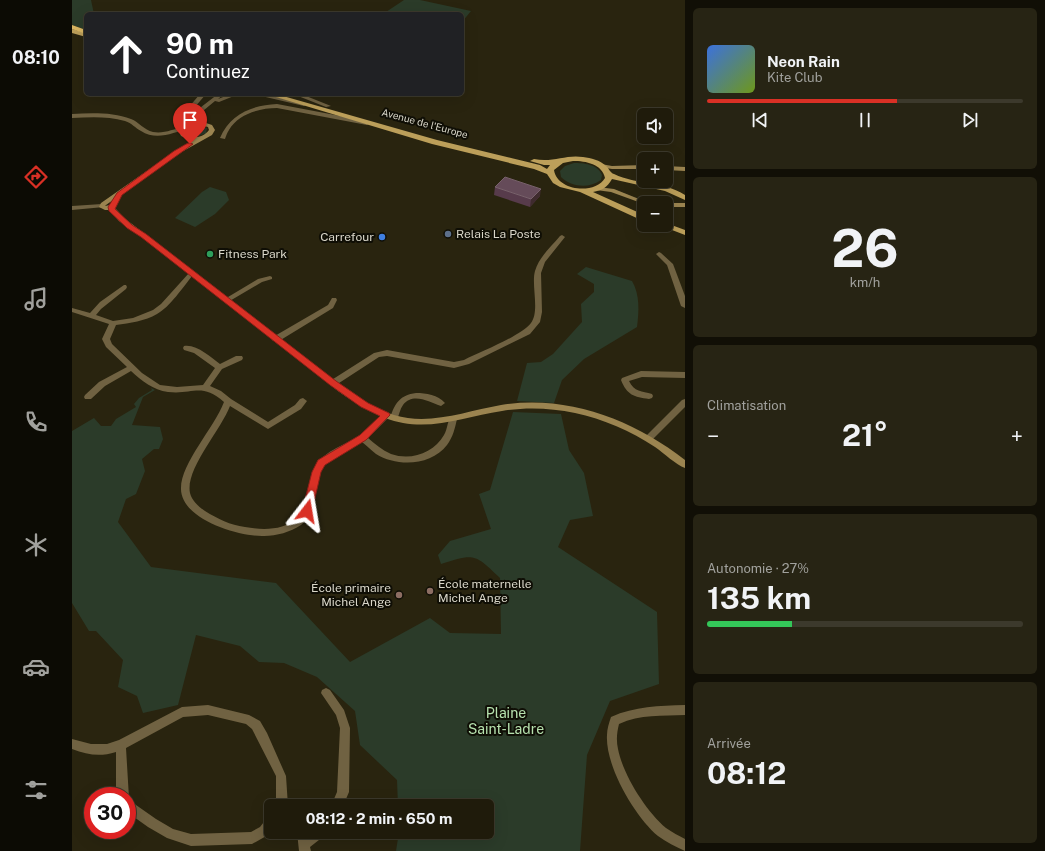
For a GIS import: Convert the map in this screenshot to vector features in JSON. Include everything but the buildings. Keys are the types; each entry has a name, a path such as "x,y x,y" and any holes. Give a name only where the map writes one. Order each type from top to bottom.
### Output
{"highway":[{"path":"72,27 84,31"}],"main road":[{"path":"72,31 84,34"},
{"path":"72,36 84,39"},
{"name":"Avenue de l'Europe","path":"276,96 435,142 537,167 550,173"},
{"name":"Avenue de l'Europe","path":"295,96 455,142 540,162 558,162 582,159 601,166"},
{"path":"558,162 552,167 550,173 553,179 561,186 590,194 600,200 637,215"},
{"path":"601,166 609,175 625,182 653,185 672,190 685,198"},
{"path":"580,191 598,189 606,184 609,175"},
{"path":"673,229 685,233"}],"street":[{"path":"176,152 184,132 186,115 201,96"},
{"path":"190,110 208,96"},
{"path":"72,208 108,205 119,194 176,152 199,138 208,136 212,130 210,126 200,123 195,117 197,112 218,96"},
{"path":"197,112 230,96"},
{"path":"266,96 305,104"},
{"path":"301,96 328,106"},
{"name":"Avenue de l'Europe","path":"223,138 226,129 233,122 247,113 266,106 277,106 375,125"},
{"path":"72,116 118,118 135,123 149,133 184,132 200,123"},
{"path":"184,132 199,138"},
{"path":"601,166 621,168 637,166"},
{"path":"673,168 685,169"},
{"path":"598,189 612,190 637,200"},
{"path":"108,205 129,227 144,236 191,274 364,405 390,416 425,422 453,419 503,408 534,406 571,410 601,417 632,429 649,438 675,456 685,465"},
{"path":"333,383 377,356 387,353 454,365 466,362 527,332 536,322 538,312 538,273 542,262 562,237"},
{"path":"659,254 670,264 685,306"},
{"path":"72,310 92,315 113,323 134,320 155,312 173,296 191,274"},
{"path":"226,300 260,280 270,278"},
{"path":"92,315 95,310 118,294 124,287"},
{"path":"276,339 331,306 334,300"},
{"path":"113,323 106,339 109,345 150,383 162,388 172,389 197,386 206,387 223,396 228,401 268,426 298,407 303,401"},
{"path":"186,348 197,351 219,367"},
{"path":"206,387 219,367 239,358"},
{"path":"88,397 102,384 133,367"},
{"path":"649,396 635,394 628,389 625,380 641,374 685,375"},
{"path":"228,401 222,418 190,470 185,488 186,497 199,512 219,524 239,530 261,533 277,532 290,528 299,521 307,511 316,472 322,463 363,438 390,416 405,398 412,396 428,397 441,403"},
{"path":"649,438 685,402"},
{"path":"363,438 379,452 391,457 415,460 429,456 441,447 449,434 453,419"},
{"path":"326,693 340,713 345,728 343,792 340,799"},
{"path":"72,744 86,749 102,751 121,744 182,712 208,710 249,720 256,725 263,737 281,776 282,799"},
{"path":"685,710 646,712 622,717 615,720 610,737 618,766 629,792 662,832 685,845"},
{"path":"121,744 122,787"},
{"path":"136,813 152,824 171,834 191,840 252,838 264,831"},
{"path":"305,847 313,839"}],"green space":[{"path":"72,0 91,0 94,12 84,12 84,29 72,25"},
{"path":"404,0 420,0 471,11 464,20 464,12 386,12"},
{"path":"196,126 207,128 206,133 199,136 187,135 186,130"},
{"path":"574,163 594,166 602,175 601,180 591,185 580,186 565,180 561,177 560,171 565,166"},
{"path":"210,187 226,192 229,200 215,214 195,227 175,218 202,192"},
{"path":"586,267 632,281 638,297 637,327 584,359 562,380 554,403 517,401 527,363 541,362 553,354 582,322 581,304 594,292 594,284 577,274"},
{"name":"Plaine Saint-Ladre","path":"151,388 155,390 143,397 132,425 160,427 163,439 159,449 154,449 142,459 145,471 136,494 126,499 118,522 151,567 276,583 350,662 430,618 450,633 501,634 500,578 485,564 474,558 461,558 441,564 438,555 450,541 491,529 479,494 490,490 513,412 561,414 569,450 584,473 593,516 570,520 558,547 657,612 659,684 610,701 587,755 580,851 396,851 398,839 494,839 494,799 398,799 397,780 360,745 355,711 317,677 284,663 259,662 240,646 196,635 178,705 143,713 137,696 118,687 123,660 96,631 89,631 72,603 72,431 94,418 101,426 111,426 116,419 136,407 134,404 139,398 152,390"}],"place":[{"name":"Relais La Poste","path":"448,234"},
{"name":"Carrefour","path":"382,237"},
{"name":"Fitness Park","path":"210,254"},
{"name":"École maternelle Michel Ange","path":"430,591"},
{"name":"École primaire Michel Ange","path":"399,595"}],"route":[{"path":"190,144 176,152 119,194 111,207 112,210 129,227 144,236 333,383 364,405 386,415 363,438 322,463 316,472 307,511"}]}
